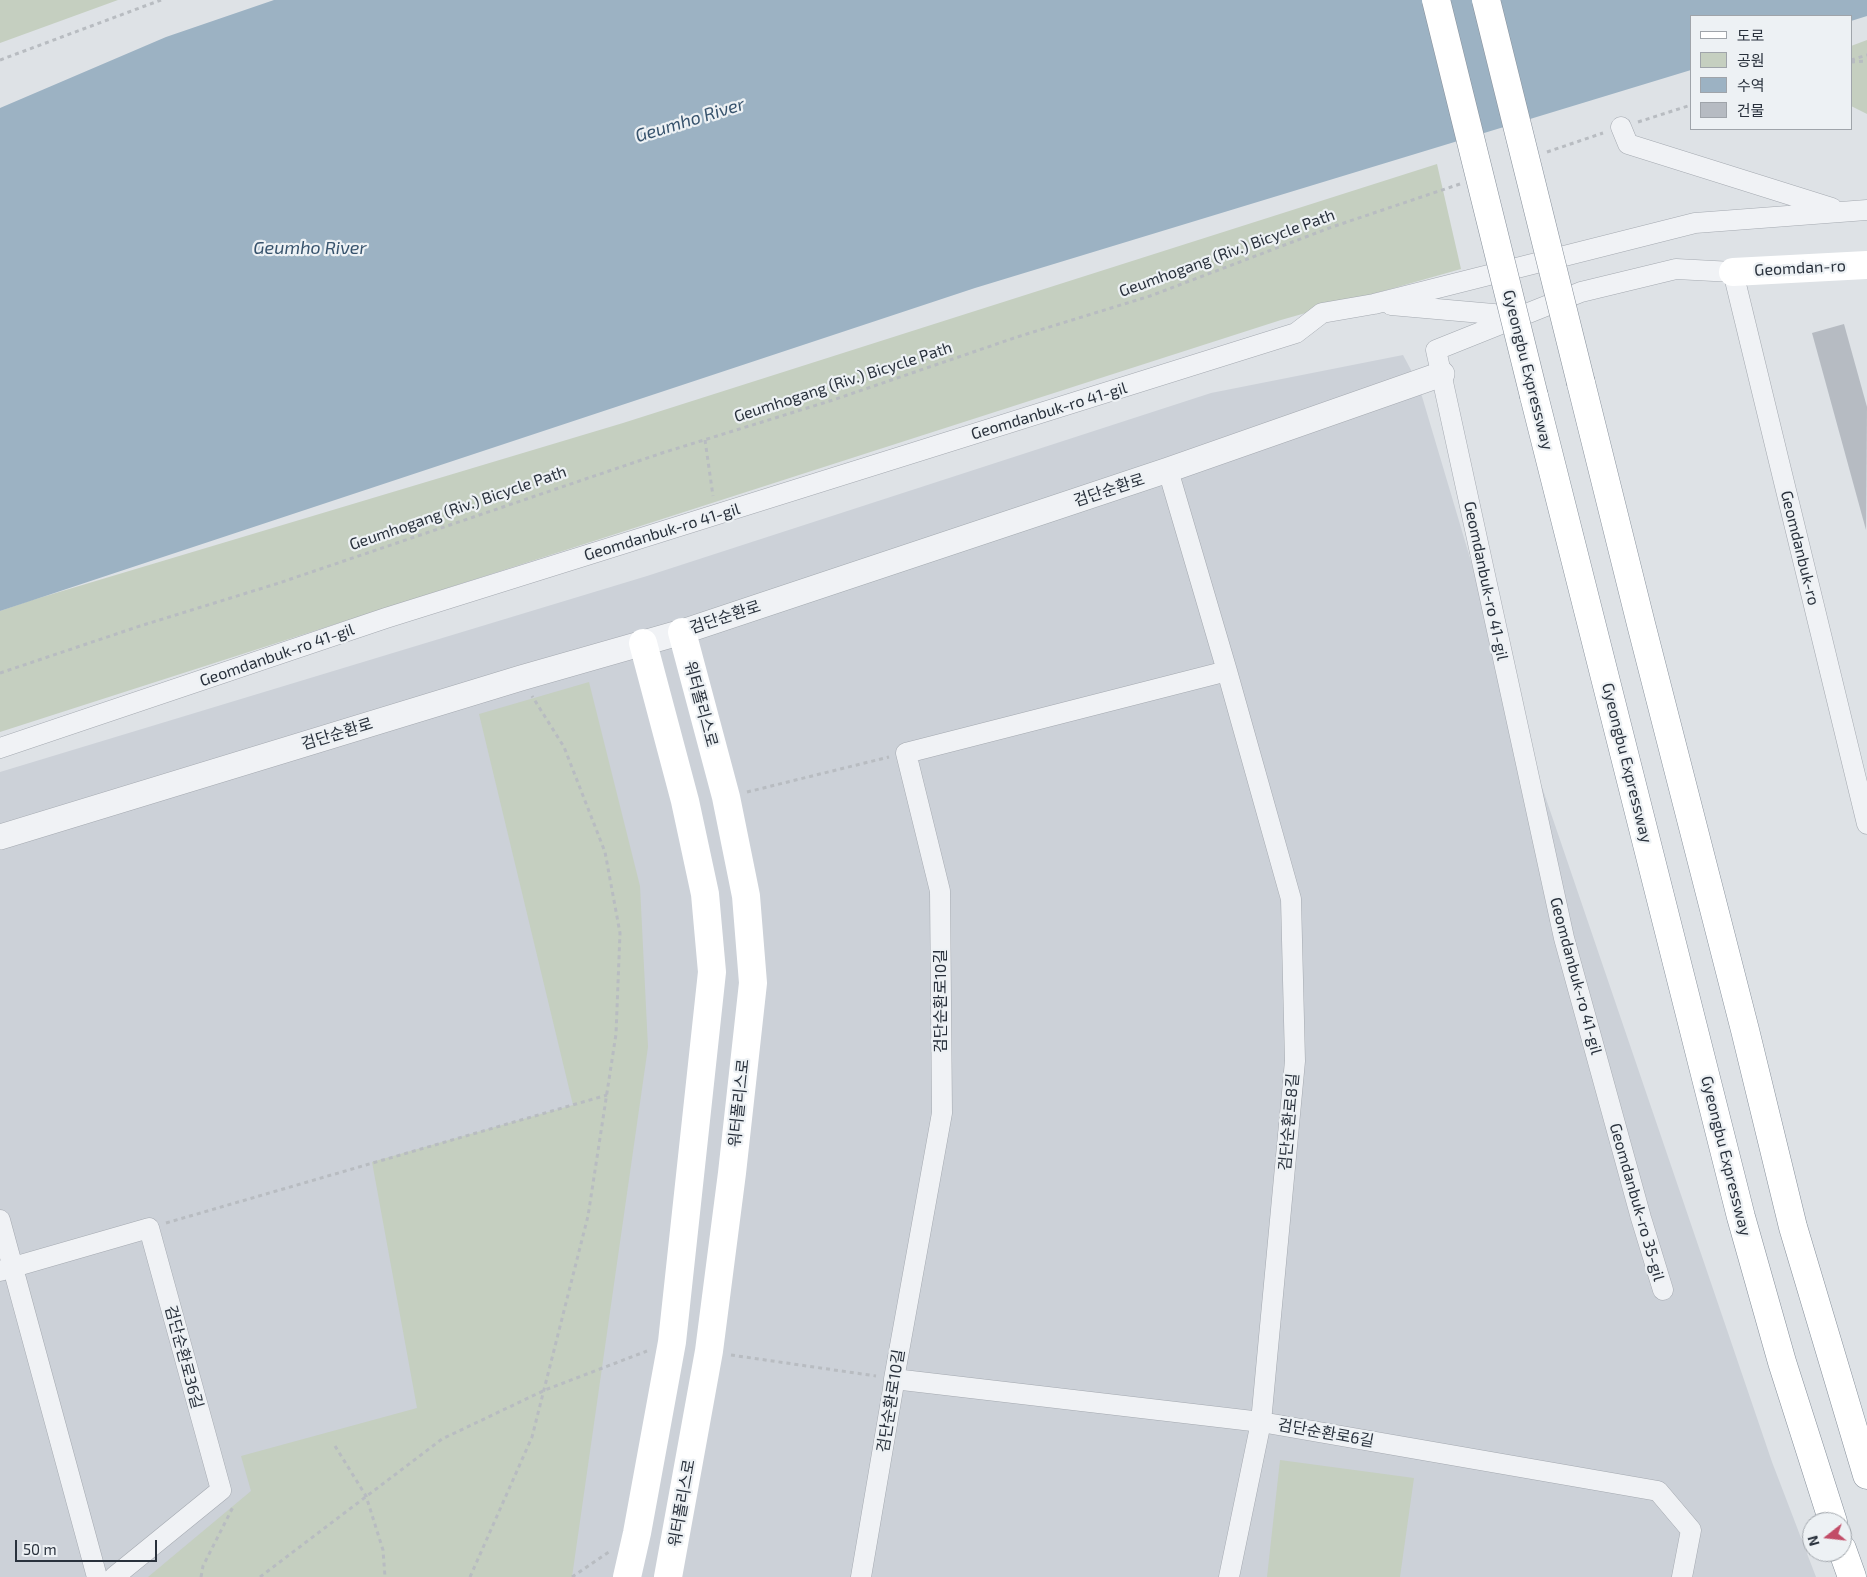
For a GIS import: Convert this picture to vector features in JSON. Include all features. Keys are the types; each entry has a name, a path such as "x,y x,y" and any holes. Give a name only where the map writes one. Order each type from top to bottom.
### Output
{"main road":[{"name":"Gyeongbu Expressway","path":"1436,0 1741,1217 1782,1362 1830,1512"},
{"path":"1486,0 1793,1227 1867,1474"},
{"name":"Geomdan-ro","path":"1733,272 1867,264"},
{"name":"워터폴리스로","path":"668,1577 709,1351 732,1173 753,983 746,896 726,797 682,632"},
{"path":"627,1577 637,1533 672,1342 712,972 705,894 684,801 643,644"},
{"path":"1847,1562 1852,1577"}],"street":[{"path":"1622,127 1628,144 1844,212"},
{"path":"1374,304 1695,223 1867,210"},
{"name":"Geomdanbuk-ro 41-gil","path":"1612,1113 1564,938 1436,350 1581,292 1676,269 1733,272"},
{"name":"Geomdanbuk-ro","path":"1733,272 1867,824"},
{"path":"1374,304 1521,316"},
{"name":"Geomdanbuk-ro 41-gil","path":"0,748 386,618 1296,333 1322,313 1374,304"},
{"name":"검단순환로","path":"0,837 521,678 682,632 1168,470 1442,374"},
{"name":"검단순환로8길","path":"1168,470 1228,671 1291,899 1295,1061 1261,1422 1229,1577"},
{"path":"906,753 1228,671"},
{"name":"검단순환로10길","path":"861,1577 894,1379 942,1113 940,891 906,753"},
{"name":"Geomdanbuk-ro 35-gil","path":"1612,1113 1662,1290"},
{"path":"0,1220 6,1269 97,1577"},
{"path":"6,1269 149,1228"},
{"name":"검단순환로36길","path":"149,1228 221,1490"},
{"name":"검단순환로6길","path":"894,1379 1261,1422 1658,1491 1691,1530 1682,1577"},
{"path":"114,1577 221,1490"}],"path":[{"path":"0,60 161,0"},
{"path":"1852,61 1867,55"},
{"path":"1852,61 1867,61"},
{"path":"1540,155 1690,105"},
{"name":"Geumhogang (Riv.) Bicycle Path","path":"0,672 280,583 544,492 833,400 1017,337 1150,296 1332,227 1468,181"},
{"path":"705,440 716,515"},
{"path":"470,1577 532,1437 588,1216 616,1034 620,933 605,852 564,746 521,678"},
{"path":"726,797 906,753"},
{"path":"149,1228 607,1095"},
{"path":"260,1577 442,1439 544,1390 672,1342"},
{"path":"709,1351 894,1379"},
{"path":"336,1446 366,1496 383,1550 385,1577"},
{"path":"201,1577 203,1566 234,1505 221,1490"},
{"path":"572,1577 637,1533"}],"shaded area":[{"path":"1403,355 1418,383 1511,696 1772,1462 1802,1540 1802,1562 1810,1562 1816,1577 0,1577 0,772 647,576 1211,393"}],"green space":[{"path":"0,0 118,0 0,43"},
{"path":"1867,40 1867,114 1852,106 1852,46"},
{"path":"1437,164 1461,269 1281,320 0,732 0,611 623,423"},
{"path":"589,682 640,886 648,1047 572,1577 148,1577 251,1491 241,1456 417,1408 372,1162 573,1105 479,714"},
{"path":"1280,1460 1414,1478 1400,1577 1267,1577"}],"water":[{"name":"Geumho River","path":"274,0 1867,0 1867,16 1852,21 1852,15 1690,15 1690,70 975,288 0,611 0,108 166,37"}],"building":[{"path":"1844,324 1867,407 1866,530 1812,333"}]}
